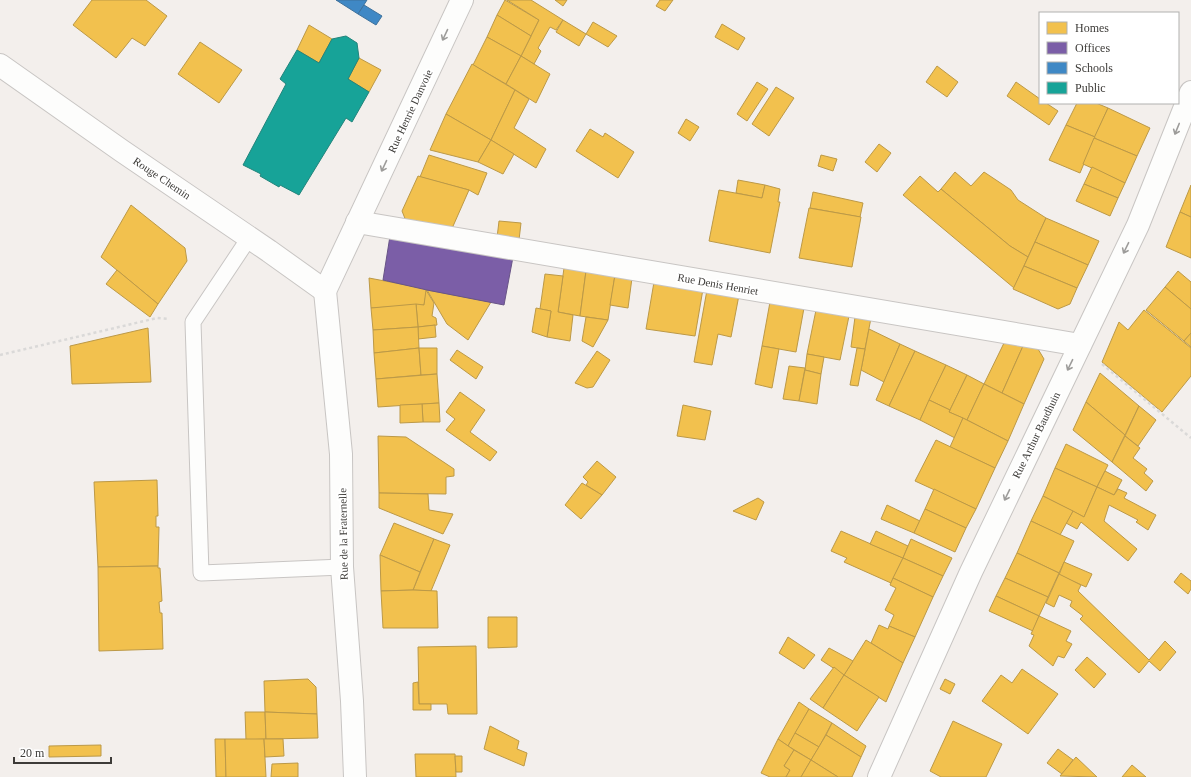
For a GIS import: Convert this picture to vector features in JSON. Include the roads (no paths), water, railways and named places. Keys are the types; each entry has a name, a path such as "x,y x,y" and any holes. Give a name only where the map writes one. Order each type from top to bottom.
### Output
{"street":[{"name":"Rue Henrie Danvoie","path":"325,292 462,0"},
{"name":"Rouge Chemin","path":"0,65 325,292"},
{"name":"Rue Arthur Baudhuin","path":"879,777 971,572 1138,225 1191,92"},
{"name":"Rue Denis Henriet","path":"357,222 1080,345"},
{"name":"Rue de la Fraternelle","path":"325,292 341,454 342,567 352,700 355,777"}],"lane":[{"path":"249,238 193,322 201,573 342,567"}]}
